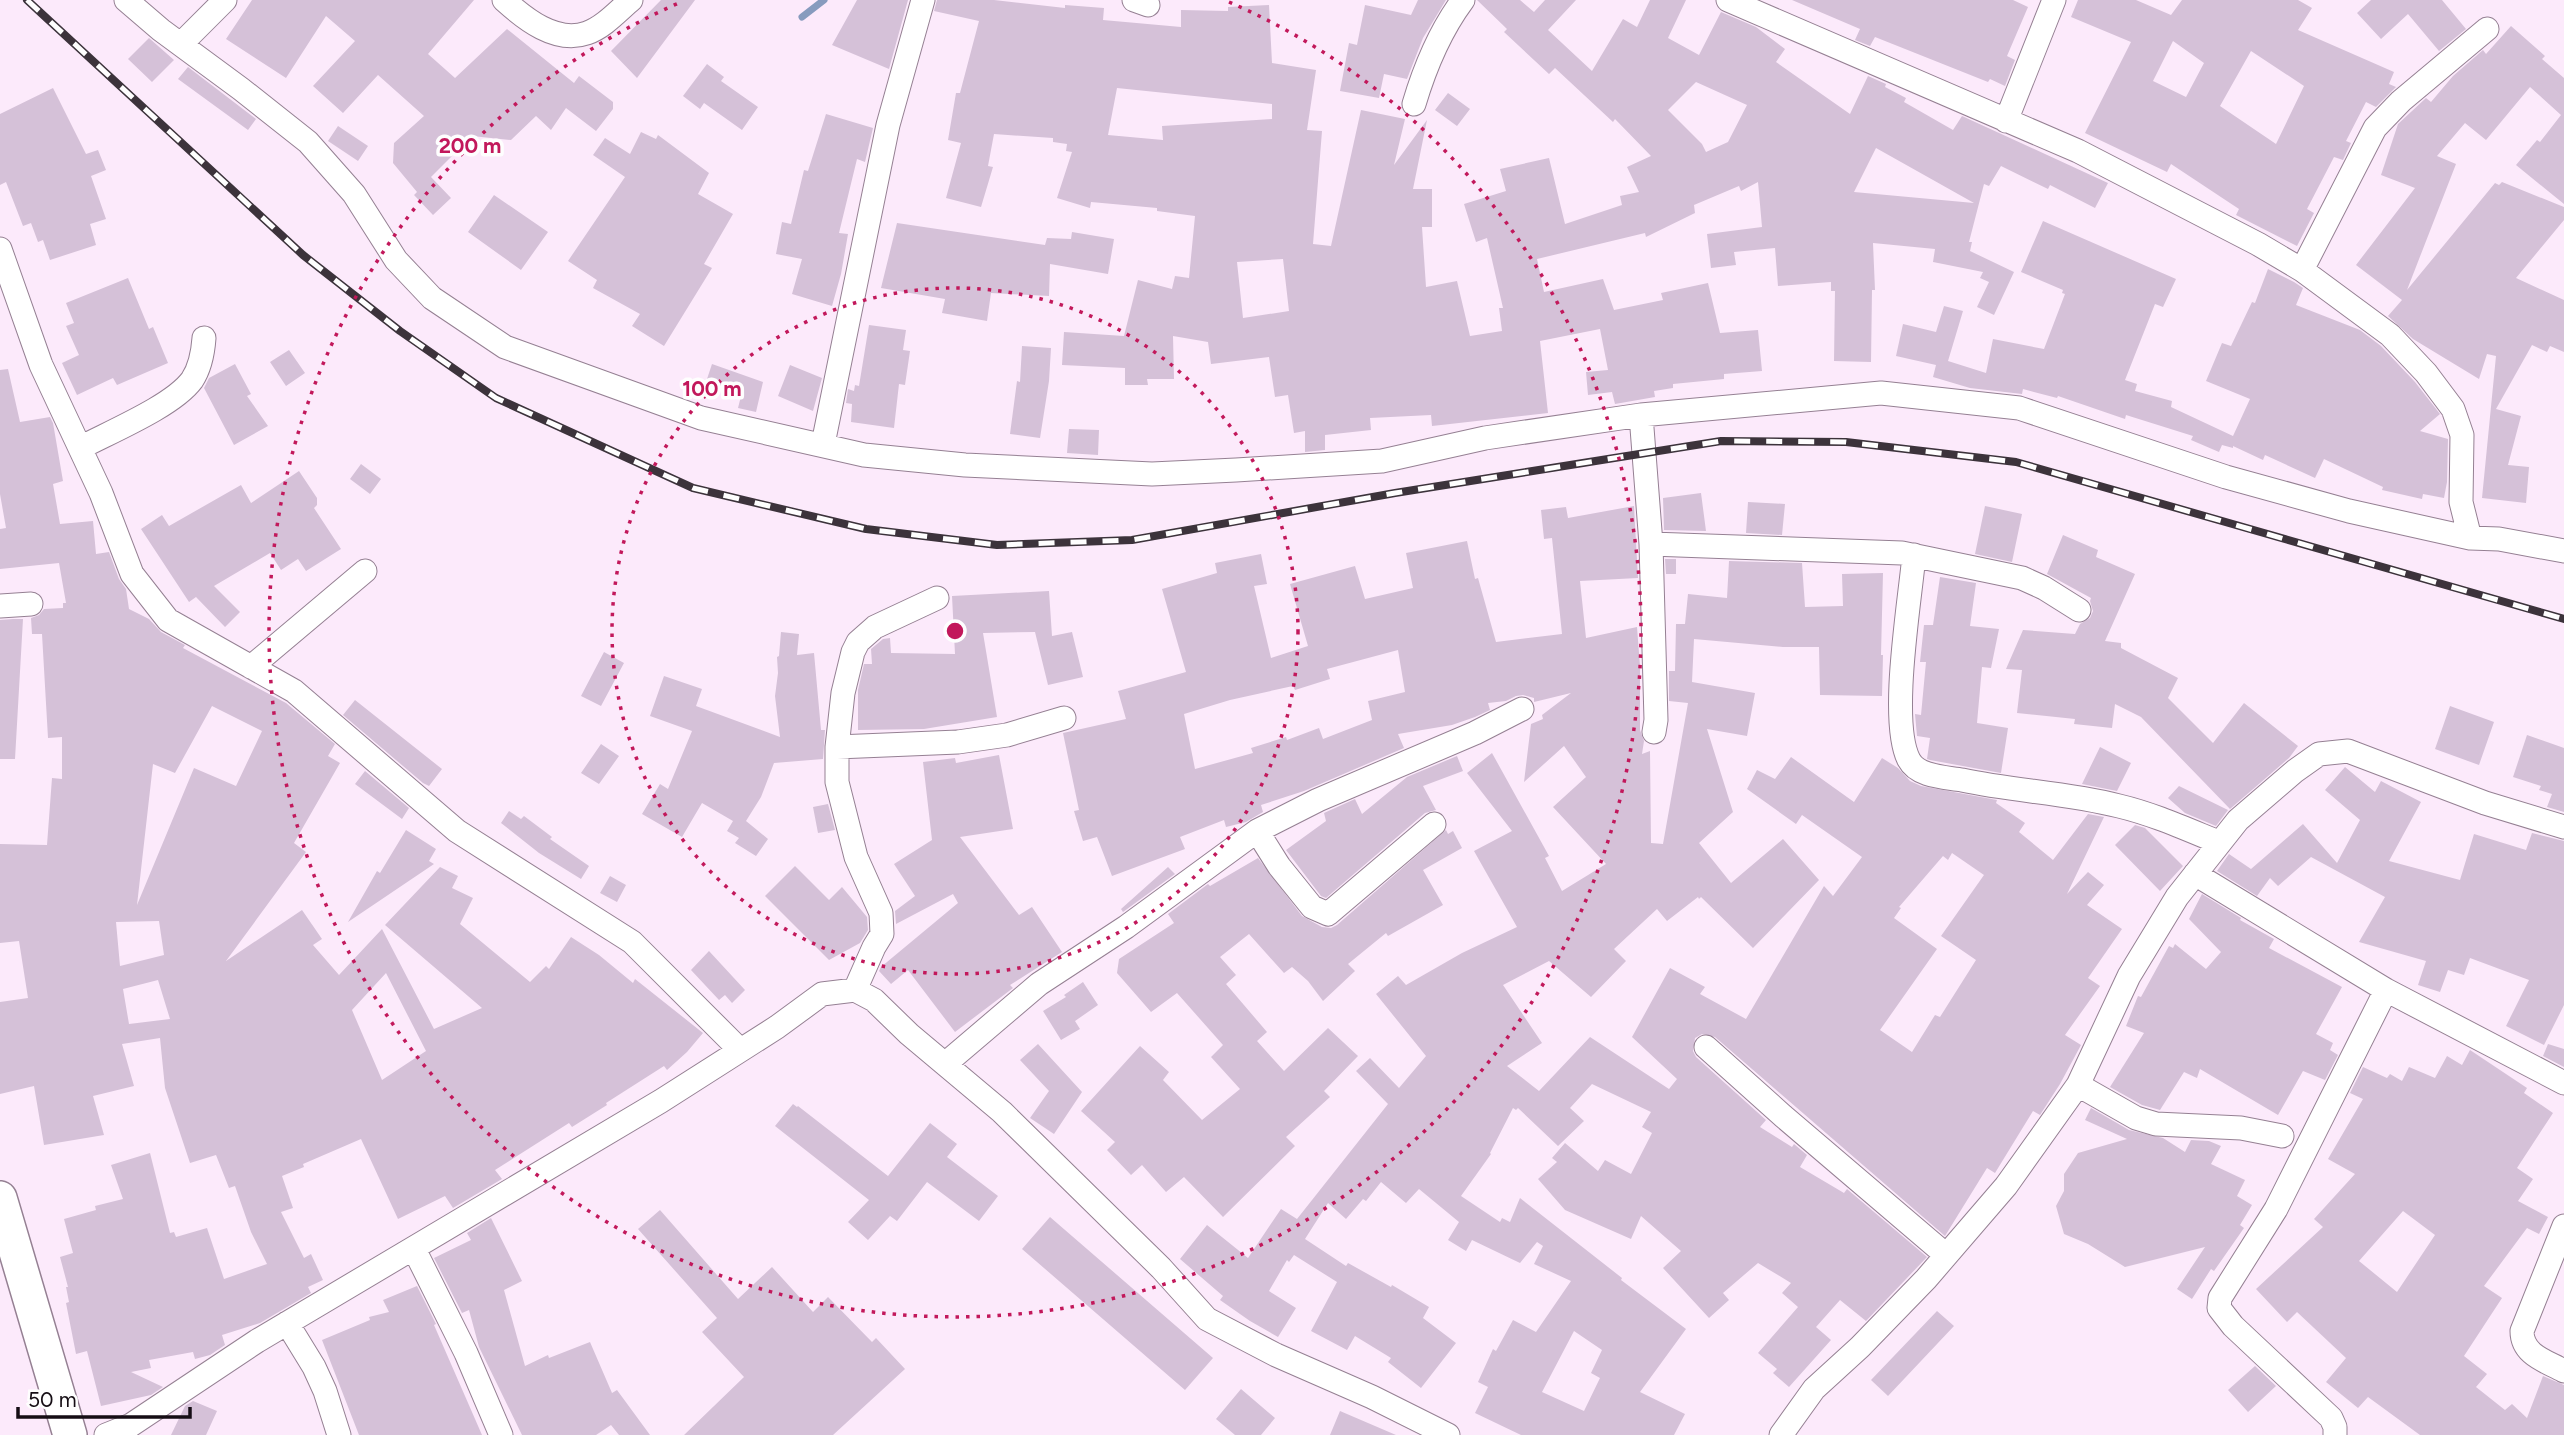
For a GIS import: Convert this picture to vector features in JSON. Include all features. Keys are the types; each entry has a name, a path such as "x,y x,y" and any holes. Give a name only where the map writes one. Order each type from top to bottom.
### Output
{"highway":[{"path":"0,1198 7,1257 70,1435"}],"street":[{"path":"126,0 307,142 354,194 396,260 432,298 505,347 701,418 864,455 965,465 1152,474 1382,461 1485,438 1641,415 1881,393 2019,408 2226,477 2348,511 2470,538 2499,539 2564,551"},
{"path":"182,43 225,0"},
{"path":"504,0 526,20 546,31 585,34 597,28 631,0"},
{"path":"822,444 888,125 923,0"},
{"path":"1414,104 1423,73 1439,39 1463,0"},
{"path":"1728,0 1767,9 2006,121 2078,151 2258,244 2302,270 2390,335 2426,373 2453,409 2462,435 2461,502 2470,538"},
{"path":"2006,121 2054,0"},
{"path":"2302,270 2375,128 2402,101 2487,29"},
{"path":"0,249 41,365 101,493 132,574 168,620 294,691 457,831 632,942 740,1050"},
{"path":"80,448 169,401 192,380 203,355 204,338"},
{"path":"1641,415 1651,544 1656,720 1654,732"},
{"path":"1651,544 1914,555 2022,578 2079,610"},
{"path":"1914,555 1905,628 1901,720 1908,758 1914,768 1967,781 2119,805 2218,842"},
{"path":"251,667 365,571"},
{"path":"855,990 882,934 881,913 856,857 836,782 843,693 858,642 875,628 937,598"},
{"path":"0,606 31,604"},
{"path":"945,1064 1039,984 1126,927 1257,831 1318,800 1475,733 1522,709"},
{"path":"837,747 958,742 1007,735 1063,718"},
{"path":"1781,1435 1814,1389 1860,1347 2006,1186 2078,1085 2129,976 2177,897 2238,820 2295,771 2319,754 2348,751 2485,803 2564,827"},
{"path":"1257,831 1279,866 1312,906 1328,914 1434,824"},
{"path":"2195,874 2386,990 2564,1083"},
{"path":"106,1435 131,1425 287,1323 661,1101 822,994 855,990 874,1000 1021,1131 1161,1268 1207,1319 1276,1355 1372,1397 1448,1435"},
{"path":"2335,1435 2331,1418 2233,1326 2219,1308 2220,1298 2276,1209 2386,990"},
{"path":"1706,1047 1946,1255"},
{"path":"2078,1085 2136,1118 2156,1124 2241,1128 2282,1136"},
{"path":"2564,1226 2522,1331 2522,1340 2532,1354 2564,1371"},
{"path":"414,1249 466,1353 501,1435"},
{"path":"287,1323 314,1367 339,1435"}],"building":[{"path":"252,0 474,0 428,54 455,78 507,29 574,83 579,76 613,102 613,109 596,131 566,108 551,130 536,116 511,140 472,136 431,177 451,198 433,215 414,195 417,192 393,163 394,143 424,116 378,75 343,113 313,86 355,41 326,16 286,78 226,39"},
{"path":"661,0 695,0 637,78 611,51"},
{"path":"857,0 908,0 889,69 832,45"},
{"path":"937,0 994,0 1065,8 1065,5 1104,8 1103,20 1181,27 1181,10 1228,11 1228,7 1269,5 1272,63 1316,70 1307,130 1322,131 1313,244 1331,246 1361,110 1405,119 1394,165 1427,120 1413,189 1432,189 1432,227 1422,227 1426,287 1457,281 1470,336 1502,331 1499,308 1503,308 1487,238 1476,242 1464,204 1506,191 1500,169 1549,158 1565,224 1622,205 1620,196 1639,192 1627,167 1651,156 1615,119 1613,122 1555,68 1549,74 1504,32 1507,29 1477,0 1520,0 1534,12 1545,0 1576,0 1548,30 1592,71 1623,19 1637,27 1650,0 1686,0 1668,38 1699,55 1721,12 1756,27 1785,49 1776,62 1850,114 1868,76 1886,84 1885,87 1906,98 1904,102 1953,130 1962,116 2108,183 2095,208 2050,185 2048,189 2001,166 1989,186 1984,184 1969,242 1972,242 1970,251 2014,272 1994,315 1977,307 1989,282 1980,278 1983,272 1933,262 1935,249 1873,243 1875,290 1872,290 1871,362 1834,361 1835,291 1831,291 1831,282 1778,286 1775,248 1734,252 1736,265 1711,268 1707,234 1762,227 1758,182 1741,191 1739,186 1694,205 1695,213 1646,237 1645,233 1537,259 1544,292 1603,279 1614,310 1663,300 1661,293 1708,283 1720,333 1758,330 1762,371 1724,374 1724,379 1673,384 1673,388 1654,391 1655,397 1615,404 1612,392 1588,395 1586,372 1608,370 1600,329 1540,341 1548,413 1432,426 1431,415 1370,418 1371,430 1325,435 1325,450 1305,452 1305,431 1294,433 1288,395 1275,397 1269,357 1211,364 1208,342 1173,336 1174,379 1147,379 1148,385 1125,385 1125,368 1062,365 1064,332 1124,336 1138,280 1172,289 1175,276 1189,278 1195,216 1157,211 1157,208 1091,202 1090,208 1057,198 1072,152 1066,151 1067,144 1053,142 1053,138 994,134 988,166 993,167 981,207 946,198 961,143 948,140 956,93 960,93 979,21 934,11","holes":["1696,82 1747,105 1728,142 1706,152 1702,144 1668,110","1117,88 1272,104 1272,119 1162,126 1163,140 1108,135","1876,148 1974,203 1854,192","1283,259 1289,311 1243,318 1237,262"]},
{"path":"1418,0 1446,0 1423,38 1407,79 1384,74 1379,98 1340,91 1349,43 1357,45 1365,5 1411,15"},
{"path":"1792,0 2013,0 2028,7 2007,56 2015,60 2005,86 1990,79 1988,82 1875,37 1870,46 1855,40 1860,29"},
{"path":"2078,0 2136,0 2171,15 2182,0 2298,0 2312,8 2298,30 2394,72 2389,84 2396,87 2376,107 2366,102 2346,141 2351,143 2343,160 2334,157 2307,209 2314,213 2297,246 2236,215 2239,209 2171,164 2167,172 2085,133 2131,42 2071,17","holes":["2173,41 2204,63 2186,97 2153,81","2251,51 2304,86 2276,144 2220,106"]},
{"path":"2371,0 2442,0 2466,29 2439,51 2408,14 2381,39 2357,13"},
{"path":"2511,26 2545,56 2542,59 2564,78 2564,204 2516,165 2537,140 2540,142 2561,115 2530,87 2486,140 2465,123 2437,156 2456,164 2407,290 2495,183 2499,185 2502,182 2564,207 2564,220 2516,278 2564,300 2564,352 2550,346 2547,352 2532,345 2496,409 2521,416 2508,465 2529,467 2526,503 2482,498 2496,356 2487,354 2479,379 2413,339 2388,316 2402,300 2356,265 2415,188 2381,175 2398,124 2426,98 2431,102 2453,76 2483,50 2486,54"},
{"path":"149,38 174,60 152,82 128,59"},
{"path":"707,64 724,77 721,81 758,107 742,130 704,103 700,109 683,96"},
{"path":"188,67 256,119 248,130 178,79"},
{"path":"53,88 86,154 98,150 106,170 91,176 106,219 90,224 96,245 50,260 43,240 38,242 31,223 23,226 6,182 0,185 0,114"},
{"path":"1448,93 1470,109 1457,126 1435,110"},
{"path":"826,114 873,128 865,162 857,159 839,233 848,234 832,306 792,294 802,259 776,254 782,222 791,224 804,170 808,171"},
{"path":"338,126 368,146 358,161 328,141"},
{"path":"641,132 656,139 658,135 709,173 698,194 733,214 704,264 712,268 664,346 632,326 640,314 593,288 597,280 568,261 625,177 593,155 605,138 630,154"},
{"path":"494,195 548,232 521,270 468,232"},
{"path":"2043,221 2176,279 2163,307 2155,304 2125,380 2137,384 2135,391 2172,401 2171,407 2233,436 2250,399 2206,381 2222,343 2231,346 2252,302 2255,303 2268,269 2303,288 2296,305 2360,330 2381,346 2440,414 2420,431 2448,439 2444,498 2423,494 2422,499 2382,490 2383,487 2324,459 2315,478 2265,455 2263,460 2233,446 2222,445 2219,452 2191,440 2193,436 2126,415 2125,419 2058,396 2057,398 2023,389 2022,394 1970,388 1933,377 1936,365 1896,356 1903,324 1936,332 1944,306 1963,311 1948,361 1986,373 1993,339 2044,349 2065,294 2062,293 2063,290 2021,272"},
{"path":"897,223 1045,245 1047,238 1071,239 1072,232 1114,239 1108,274 1050,264 1049,296 991,293 987,321 942,313 945,299 881,288"},
{"path":"128,278 149,329 153,327 168,363 117,385 113,378 77,395 62,363 79,355 66,326 74,323 66,303"},
{"path":"869,325 906,330 903,350 910,351 905,385 899,384 894,428 851,422 852,404 846,403 848,389 854,391 855,385 859,386"},
{"path":"1022,346 1051,348 1040,438 1010,434 1017,381 1020,382"},
{"path":"289,350 305,373 286,386 270,362"},
{"path":"235,364 251,394 247,396 268,426 234,445 204,388 209,378"},
{"path":"712,364 763,382 756,412 738,408 741,396 706,382"},
{"path":"790,365 822,378 813,411 778,396"},
{"path":"8,369 20,422 50,417 63,481 53,484 60,524 93,521 96,554 109,552 119,579 126,589 129,609 149,619 161,632 185,645 183,648 286,703 335,744 328,756 340,763 294,843 306,852 226,961 302,910 322,939 313,945 339,975 382,929 434,1029 482,1008 385,925 440,867 458,876 452,888 473,898 460,924 530,982 546,966 549,969 571,937 599,955 633,983 635,979 703,1033 667,1070 664,1066 572,1127 569,1123 495,1170 502,1179 453,1208 445,1196 398,1219 361,1139 282,1176 293,1208 281,1212 304,1258 311,1254 323,1280 308,1287 311,1293 260,1323 222,1335 225,1345 210,1355 195,1359 193,1352 149,1360 151,1368 131,1372 163,1387 151,1395 101,1406 87,1351 76,1354 66,1303 69,1302 68,1287 60,1257 73,1253 64,1219 96,1210 95,1206 123,1199 111,1165 150,1153 170,1233 174,1232 176,1237 207,1228 224,1279 267,1264 251,1232 235,1186 229,1188 216,1155 190,1163 165,1088 160,1038 122,1044 134,1086 93,1096 104,1135 44,1145 34,1086 0,1094 0,1002 28,998 19,941 0,943 0,844 47,845 52,778 62,779 62,737 48,738 42,634 32,634 31,618 44,609 63,608 63,603 66,603 59,563 0,569 0,529 6,528 0,494 0,370","holes":["212,706 262,731 236,786 194,768 137,905 153,764 175,773","159,921 164,955 120,966 116,922","386,973 426,1051 382,1080 352,1010","158,980 170,1019 129,1024 123,989"]},
{"path":"1069,429 1099,430 1098,455 1067,453"},
{"path":"361,464 381,479 370,494 350,479"},
{"path":"299,471 317,498 314,508 341,549 306,571 298,559 281,570 270,553 214,586 240,612 225,627 196,597 189,602 141,529 162,515 169,526 241,485 251,503"},
{"path":"1701,493 1706,531 1664,530 1663,498"},
{"path":"1748,502 1785,504 1782,535 1746,533"},
{"path":"1634,506 1638,578 1580,581 1586,638 1637,627 1640,730 1644,741 1642,754 1650,751 1651,843 1663,844 1688,703 1669,701 1669,671 1675,671 1676,624 1685,624 1688,594 1727,598 1729,561 1802,563 1805,607 1843,606 1842,574 1883,573 1882,696 1820,695 1819,647 1783,647 1694,639 1692,682 1755,693 1747,736 1707,729 1733,812 1699,843 1731,883 1783,839 1819,880 1753,948 1698,897 1667,921 1657,909 1614,949 1626,961 1591,997 1549,961 1503,985 1542,1043 1507,1066 1539,1091 1590,1037 1669,1089 1677,1079 1632,1037 1670,968 1705,987 1700,994 1746,1019 1824,886 1833,896 1862,857 1802,815 1796,824 1747,789 1757,770 1775,779 1791,757 1854,802 1882,758 1898,768 1910,781 1921,786 1997,800 1996,803 2025,823 2019,832 2053,860 2088,814 2104,817 2067,894 2088,872 2104,885 2087,905 2122,929 2088,978 2100,986 2065,1035 2081,1045 2060,1084 2040,1115 2033,1111 1995,1173 1987,1168 1945,1236 1715,1037 1702,1034 1695,1038 1693,1051 1696,1057 1766,1120 1760,1127 1792,1147 1794,1144 1807,1155 1800,1167 1844,1193 1847,1189 1927,1257 1866,1321 1840,1300 1816,1327 1831,1340 1789,1387 1773,1373 1777,1369 1758,1353 1798,1307 1782,1293 1791,1283 1758,1263 1723,1293 1729,1300 1709,1318 1663,1268 1681,1251 1641,1216 1631,1239 1565,1210 1538,1179 1557,1162 1552,1158 1565,1143 1598,1171 1605,1160 1631,1174 1652,1133 1642,1127 1651,1112 1592,1084 1570,1108 1584,1121 1558,1146 1518,1108 1513,1108 1491,1154 1461,1196 1500,1222 1502,1218 1510,1222 1520,1198 1686,1329 1640,1392 1685,1414 1674,1435 1521,1435 1475,1413 1488,1387 1478,1382 1493,1349 1496,1351 1513,1320 1536,1332 1571,1281 1534,1264 1543,1246 1537,1242 1520,1263 1472,1240 1466,1251 1448,1240 1459,1222 1419,1189 1406,1203 1381,1182 1366,1201 1363,1199 1346,1219 1328,1203 1305,1239 1346,1266 1348,1263 1429,1307 1423,1318 1456,1343 1421,1388 1388,1362 1391,1358 1355,1336 1347,1350 1311,1331 1337,1282 1294,1255 1289,1262 1287,1260 1269,1291 1296,1308 1278,1337 1220,1300 1223,1296 1180,1259 1207,1225 1248,1258 1281,1209 1297,1219 1388,1104 1356,1071 1370,1058 1399,1088 1426,1056 1376,994 1398,976 1406,985 1462,953 1517,927 1474,851 1512,831 1467,773 1492,753 1549,856 1545,858 1562,891 1606,864 1553,807 1586,777 1564,746 1524,782 1531,724 1543,719 1542,715 1571,693 1534,702 1534,698 1516,696 1506,701 1488,703 1490,710 1452,725 1398,734 1404,748 1304,791 1261,805 1263,812 1246,822 1226,827 1224,820 1180,837 1185,849 1112,876 1097,837 1083,841 1074,811 1079,810 1063,733 1126,719 1118,691 1186,672 1162,589 1217,573 1215,563 1261,554 1267,584 1254,586 1271,658 1308,646 1290,584 1355,566 1365,599 1413,588 1406,553 1467,541 1475,579 1478,578 1496,642 1562,634 1552,538 1544,539 1541,510 1566,507 1568,518","holes":["1398,650 1405,692 1368,701 1372,720 1323,739 1319,728 1287,740 1286,737 1251,748 1253,753 1195,769 1184,714 1230,700 1293,686 1295,690 1330,679 1327,669","1952,853 1984,875 1941,936 1976,960 1940,1017 1935,1015 1912,1052 1880,1030 1937,949 1894,918 1901,908 1899,907 1943,856 1948,860","1574,1331 1602,1350 1591,1373 1600,1378 1584,1411 1542,1392"]},
{"path":"1985,506 2022,514 2012,562 1975,554"},
{"path":"2063,535 2098,550 2096,557 2135,574 2105,641 2121,643 2121,648 2178,678 2168,698 2213,743 2244,703 2298,746 2289,758 2230,809 2141,717 2115,704 2112,728 2074,724 2075,719 2017,713 2022,670 2006,669 2023,630 2075,634 2080,624 2090,618 2093,611 2091,598 2047,574"},
{"path":"1665,559 1676,559 1676,574 1666,574"},
{"path":"1940,577 1976,583 1970,626 1999,629 1991,668 1982,667 1977,723 2008,728 2001,773 1927,759 1930,738 1917,736 1915,714 1921,715 1926,662 1920,662 1924,625 1933,625"},
{"path":"1049,591 1052,636 1072,632 1083,677 1048,685 1035,632 983,633 997,717 924,729 858,730 858,690 864,664 872,664 871,649 883,639 890,638 891,653 955,654 952,596"},
{"path":"23,619 15,759 0,759 0,620"},
{"path":"781,632 799,634 797,655 814,653 821,730 825,730 823,759 774,763 761,797 746,821 768,839 756,856 735,843 739,838 727,831 733,821 702,803 682,837 642,814 660,784 668,789 692,731 650,716 664,676 702,689 696,706 780,737 775,696"},
{"path":"604,652 624,663 601,706 581,696"},
{"path":"355,700 442,769 429,786 343,715"},
{"path":"2450,706 2494,722 2479,765 2435,749"},
{"path":"2527,735 2564,748 2564,812 2547,807 2552,794 2539,790 2541,786 2513,777"},
{"path":"601,744 619,756 599,784 581,773"},
{"path":"2100,747 2131,763 2117,791 2082,784"},
{"path":"999,755 1013,829 960,837 1019,915 1032,907 1062,952 1010,985 1013,988 955,1032 908,970 891,984 879,971 958,903 953,894 896,924 895,911 915,896 894,864 932,840 923,762 955,758 956,763"},
{"path":"1457,756 1463,771 1423,786 1436,810 1425,813 1326,898 1321,896 1286,850 1326,821 1324,813 1355,799 1362,814 1407,777"},
{"path":"2345,767 2375,792 2381,781 2421,802 2389,861 2460,880 2474,834 2526,850 2532,833 2564,841 2564,1005 2544,1045 2506,1026 2529,980 2470,958 2464,975 2448,970 2440,992 2418,985 2426,961 2359,942 2385,897 2311,857 2278,886 2270,878 2257,896 2217,871 2229,854 2251,869 2303,824 2337,863 2360,820 2325,790"},
{"path":"365,771 409,808 402,819 355,784"},
{"path":"2179,786 2228,810 2216,826 2185,813 2168,798"},
{"path":"828,804 835,830 818,833 813,807"},
{"path":"509,811 521,819 524,816 552,837 550,839 589,866 581,879 539,853 501,823"},
{"path":"2135,825 2145,828 2183,866 2160,891 2115,845"},
{"path":"406,830 436,849 429,861 434,864 348,922 377,871 380,873"},
{"path":"1446,830 1448,834 1453,831 1462,848 1423,870 1443,905 1388,936 1386,933 1348,964 1355,971 1323,1001 1308,981 1292,967 1284,973 1249,934 1220,957 1236,975 1226,984 1267,1032 1257,1041 1284,1071 1328,1028 1358,1056 1324,1091 1330,1097 1286,1137 1295,1146 1223,1217 1184,1177 1166,1192 1142,1165 1131,1175 1107,1150 1115,1142 1081,1111 1140,1046 1169,1072 1163,1080 1202,1120 1240,1089 1211,1057 1223,1045 1177,993 1151,1012 1117,973 1119,959 1174,923 1168,914 1208,884 1210,886 1258,858 1302,916 1322,927 1331,928"},
{"path":"795,866 829,900 842,887 867,917 868,930 860,943 829,960 765,896"},
{"path":"1168,867 1175,874 1123,912 1121,909"},
{"path":"610,876 626,885 617,902 600,893"},
{"path":"2202,894 2274,939 2269,948 2342,987 2316,1034 2333,1043 2330,1050 2338,1055 2325,1080 2303,1071 2278,1115 2200,1069 2197,1078 2184,1072 2160,1110 2142,1105 2110,1087 2144,1033 2126,1026 2138,996 2141,997 2169,946 2173,948 2175,944 2206,969 2221,952 2189,919"},
{"path":"709,951 745,990 732,1003 725,995 719,1000 691,970"},
{"path":"1083,982 1098,1005 1075,1021 1080,1029 1061,1040 1043,1011 1066,997 1064,995"},
{"path":"1038,1044 1082,1092 1054,1134 1030,1118 1049,1091 1020,1060"},
{"path":"2548,1044 2564,1049 2564,1067 2543,1056"},
{"path":"2470,1050 2527,1088 2524,1093 2553,1113 2517,1168 2533,1179 2518,1201 2548,1217 2539,1234 2527,1228 2484,1286 2502,1298 2464,1356 2487,1374 2476,1387 2505,1410 2512,1404 2527,1418 2543,1376 2564,1385 2564,1435 2420,1435 2368,1397 2358,1408 2326,1382 2346,1358 2297,1312 2287,1322 2256,1289 2323,1227 2314,1219 2355,1174 2328,1159 2363,1099 2350,1093 2363,1067 2387,1078 2390,1074 2402,1081 2409,1067 2435,1078 2447,1056 2462,1065","holes":["2403,1211 2435,1235 2397,1292 2359,1261"]},
{"path":"793,1104 888,1176 930,1123 957,1144 947,1157 998,1196 979,1221 927,1182 897,1221 890,1216 868,1240 848,1222 869,1200 775,1126"},
{"path":"2091,1108 2129,1130 2163,1138 2185,1152 2191,1140 2209,1141 2221,1146 2211,1164 2245,1180 2237,1196 2252,1205 2240,1225 2244,1228 2214,1271 2211,1269 2192,1299 2177,1289 2205,1247 2125,1267 2088,1244 2064,1234 2056,1206 2064,1191 2064,1174 2078,1153 2127,1139 2085,1120"},
{"path":"660,1210 738,1299 772,1267 813,1312 828,1297 872,1342 876,1338 905,1369 833,1435 684,1435 744,1377 702,1332 717,1318 638,1229"},
{"path":"1050,1217 1213,1358 1185,1390 1022,1249"},
{"path":"491,1218 522,1281 504,1290 525,1366 548,1355 549,1358 590,1342 612,1393 617,1390 650,1435 619,1435 611,1425 596,1435 522,1435 479,1347 469,1310 462,1313 434,1258 471,1240 467,1233"},
{"path":"417,1286 436,1324 434,1325 482,1435 359,1435 322,1340 370,1320 369,1317 389,1312 383,1300"},
{"path":"1937,1311 1954,1326 1888,1396 1871,1380"},
{"path":"2255,1366 2276,1386 2248,1412 2228,1390"},
{"path":"1241,1389 1275,1418 1261,1435 1235,1435 1216,1419"},
{"path":"193,1401 217,1411 206,1435 171,1435 185,1406"},
{"path":"1340,1411 1396,1435 1330,1435"}],"waterway":[{"path":"802,17 824,0"}],"railway":[{"path":"27,0 303,255 400,331 496,398 693,488 866,529 997,545 1132,540 1395,493 1721,441 1846,442 2016,462 2564,619"}]}
